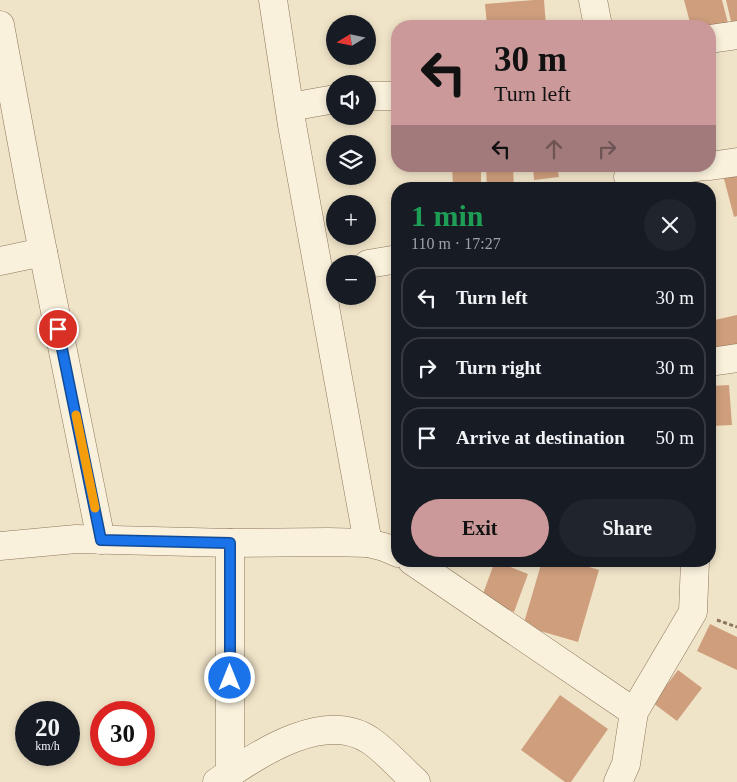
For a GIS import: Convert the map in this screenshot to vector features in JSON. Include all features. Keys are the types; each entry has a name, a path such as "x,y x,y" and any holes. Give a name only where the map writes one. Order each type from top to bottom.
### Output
{"street":[{"path":"274,0 290,107 326,267"},
{"path":"593,0 597,20"},
{"path":"0,25 42,252 101,540"},
{"path":"716,38 737,35"},
{"path":"376,96 391,96"},
{"path":"290,107 326,101"},
{"path":"716,165 737,162"},
{"path":"627,177 662,172"},
{"path":"0,261 42,252"},
{"path":"376,263 391,261"},
{"path":"332,305 368,543"},
{"path":"716,361 737,358"},
{"path":"0,546 76,539 230,543 368,543 391,550"},
{"path":"223,778 230,543"},
{"path":"421,567 634,712"},
{"path":"618,782 626,764 634,712 693,612 695,567"},
{"path":"223,778 294,737 330,730 353,732 371,741 416,782"}],"building":[{"path":"544,0 546,20 486,20 485,4"},
{"path":"684,0 722,0 729,27 716,27 716,20 689,20"},
{"path":"726,0 737,0 737,29 733,30"},
{"path":"737,171 737,216 734,217 723,175"},
{"path":"452,172 481,172 481,182 453,182"},
{"path":"486,172 513,172 514,182 487,182"},
{"path":"533,172 558,172 559,177 534,180"},
{"path":"680,176 682,182 659,182"},
{"path":"737,315 737,352 716,357 716,320"},
{"path":"729,385 732,425 716,426 716,386"},
{"path":"493,567 510,567 528,574 514,612 481,599"},
{"path":"540,567 589,567 599,570 578,642 523,626"},
{"path":"710,624 737,637 737,670 697,651"},
{"path":"678,670 702,688 677,721 653,703"},
{"path":"560,695 608,729 571,782 565,782 521,750"}],"slow traffic":[{"path":"76,415 95,508"}],"route":[{"path":"58,329 101,540 230,543 230,678"}]}
